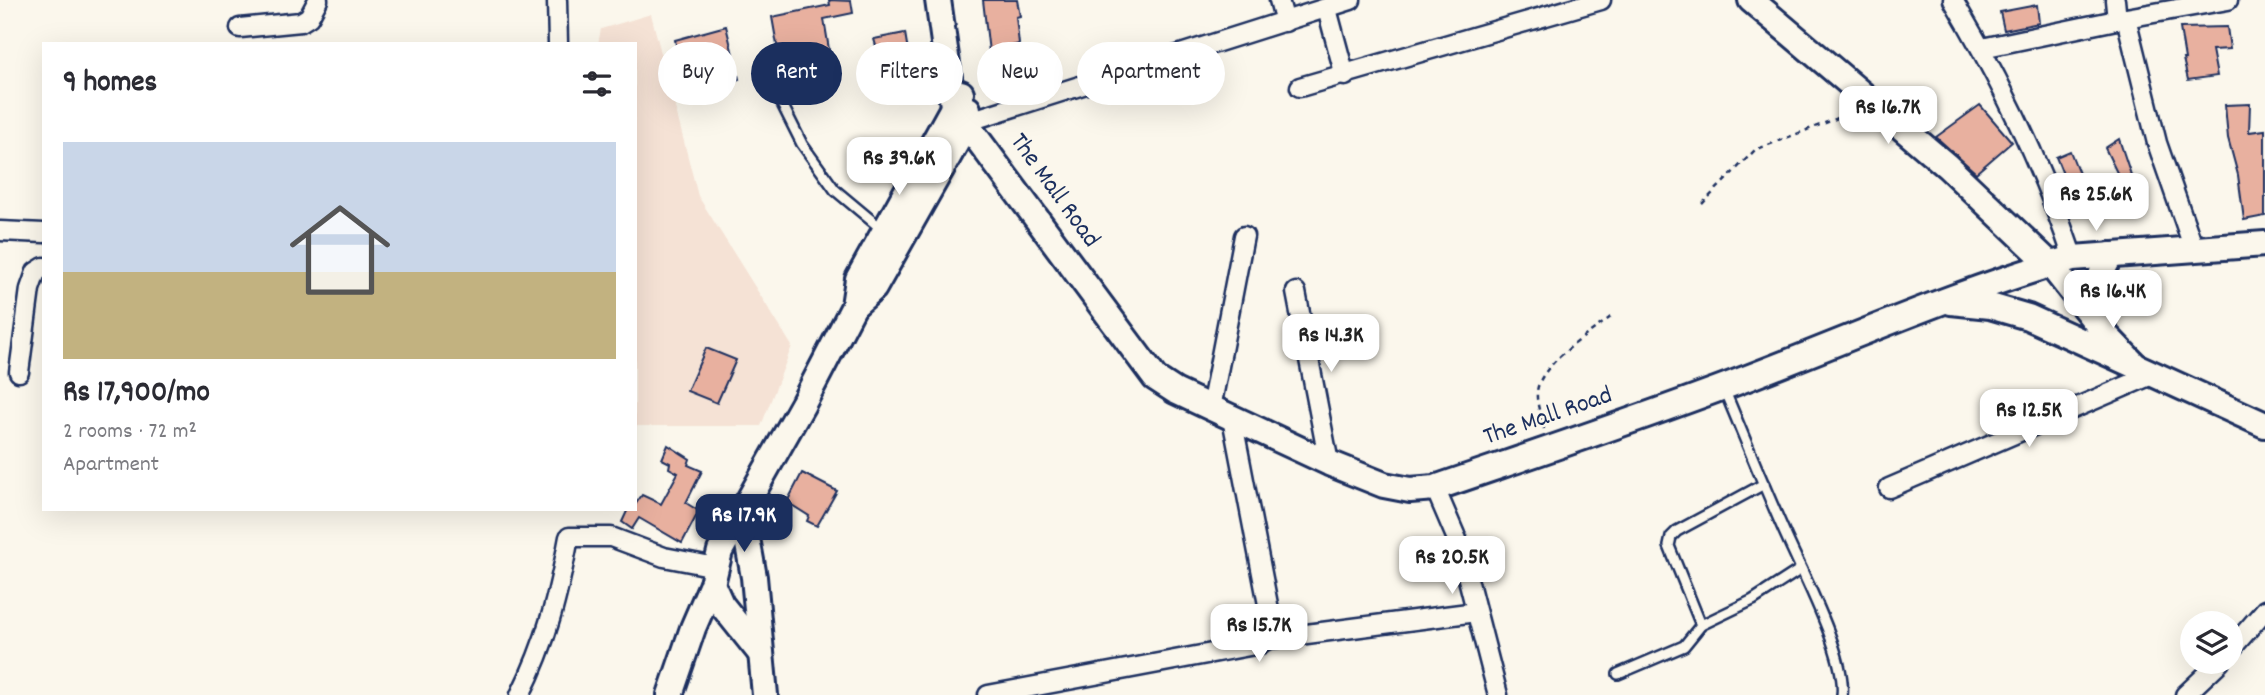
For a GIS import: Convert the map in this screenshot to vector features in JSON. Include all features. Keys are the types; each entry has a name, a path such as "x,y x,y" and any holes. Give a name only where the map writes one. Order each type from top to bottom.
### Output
{"main road":[{"name":"The Mall Road","path":"938,0 967,106 1155,378 1175,391 1329,463 1384,485 1410,490 1435,488 1549,449 1724,387 1944,302 2062,261 2265,244"},
{"name":"The Mall Road","path":"955,0 967,106"},
{"path":"1751,0 2062,261 2106,335 2144,369"},
{"path":"670,695 714,576 720,551 803,404 854,306 858,279 885,231 967,106"},
{"path":"854,306 874,288 956,143 967,106"},
{"path":"2106,335 2097,301 2100,272 2111,255"},
{"path":"1944,302 1990,306 2028,317 2265,425"},
{"path":"742,510 754,577 765,695"},
{"path":"714,576 721,604 761,654"}],"street":[{"path":"240,28 301,22 309,17 318,0"},
{"path":"557,0 558,42"},
{"path":"1279,0 1285,22"},
{"path":"1300,87 1601,0"},
{"path":"1953,0 1982,48 2032,156 2062,261"},
{"path":"2115,0 2157,143 2194,249"},
{"path":"1982,48 2219,1"},
{"path":"967,106 1285,22 1339,3 1345,76"},
{"path":"0,231 42,233"},
{"path":"988,695 1260,645 1272,633 1221,413 1244,236"},
{"path":"19,372 30,289 36,272 42,268"},
{"path":"1296,292 1329,463"},
{"path":"1889,488 2144,369"},
{"path":"1435,488 1459,544 1498,695"},
{"path":"520,695 535,665 555,608 569,537 611,537 714,576"},
{"path":"2243,635 2265,610"},
{"path":"1268,639 1476,612"},
{"path":"2185,695 2207,674"}],"lane":[{"path":"782,105 802,144 835,190 885,231"},
{"path":"1724,387 1821,612 1836,656 1843,685 1842,695"},
{"path":"1701,625 1669,546 1671,537 1677,531 1765,484"},
{"path":"1618,674 1684,646 1701,625 1754,600 1801,569"}],"path":[{"path":"1702,204 1755,150 1874,104"},
{"path":"1549,449 1538,400 1540,382 1555,361 1612,316"}],"shaded area":[{"path":"651,14 658,42 658,105 674,105 698,196 792,346 761,426 637,426 637,42 598,42 601,29"}],"building":[{"path":"829,0 851,1 853,13 824,19 828,42 776,42 772,17 830,5"},
{"path":"983,0 1017,0 1020,16 1016,17 1019,42 988,42"},
{"path":"2037,5 2039,23 2004,30 2000,12"},
{"path":"726,26 730,42 675,42"},
{"path":"2227,27 2230,49 2212,50 2217,76 2188,80 2180,28"},
{"path":"905,33 906,42 875,42 874,39"},
{"path":"2250,104 2249,132 2265,130 2265,216 2244,220 2238,175 2228,138 2225,105"},
{"path":"1980,105 2012,142 1976,173 1936,137"},
{"path":"2119,139 2131,175 2120,179 2105,148"},
{"path":"2070,151 2082,181 2069,189 2056,157"},
{"path":"706,348 736,360 717,403 687,391"},
{"path":"668,445 690,459 688,465 702,471 686,503 699,511 682,543 639,518 632,529 622,522 627,511 637,511 637,502 642,495 661,504 678,473 669,468 670,463 662,459"},
{"path":"802,473 837,491 817,526 807,521 809,516 787,502"}]}
